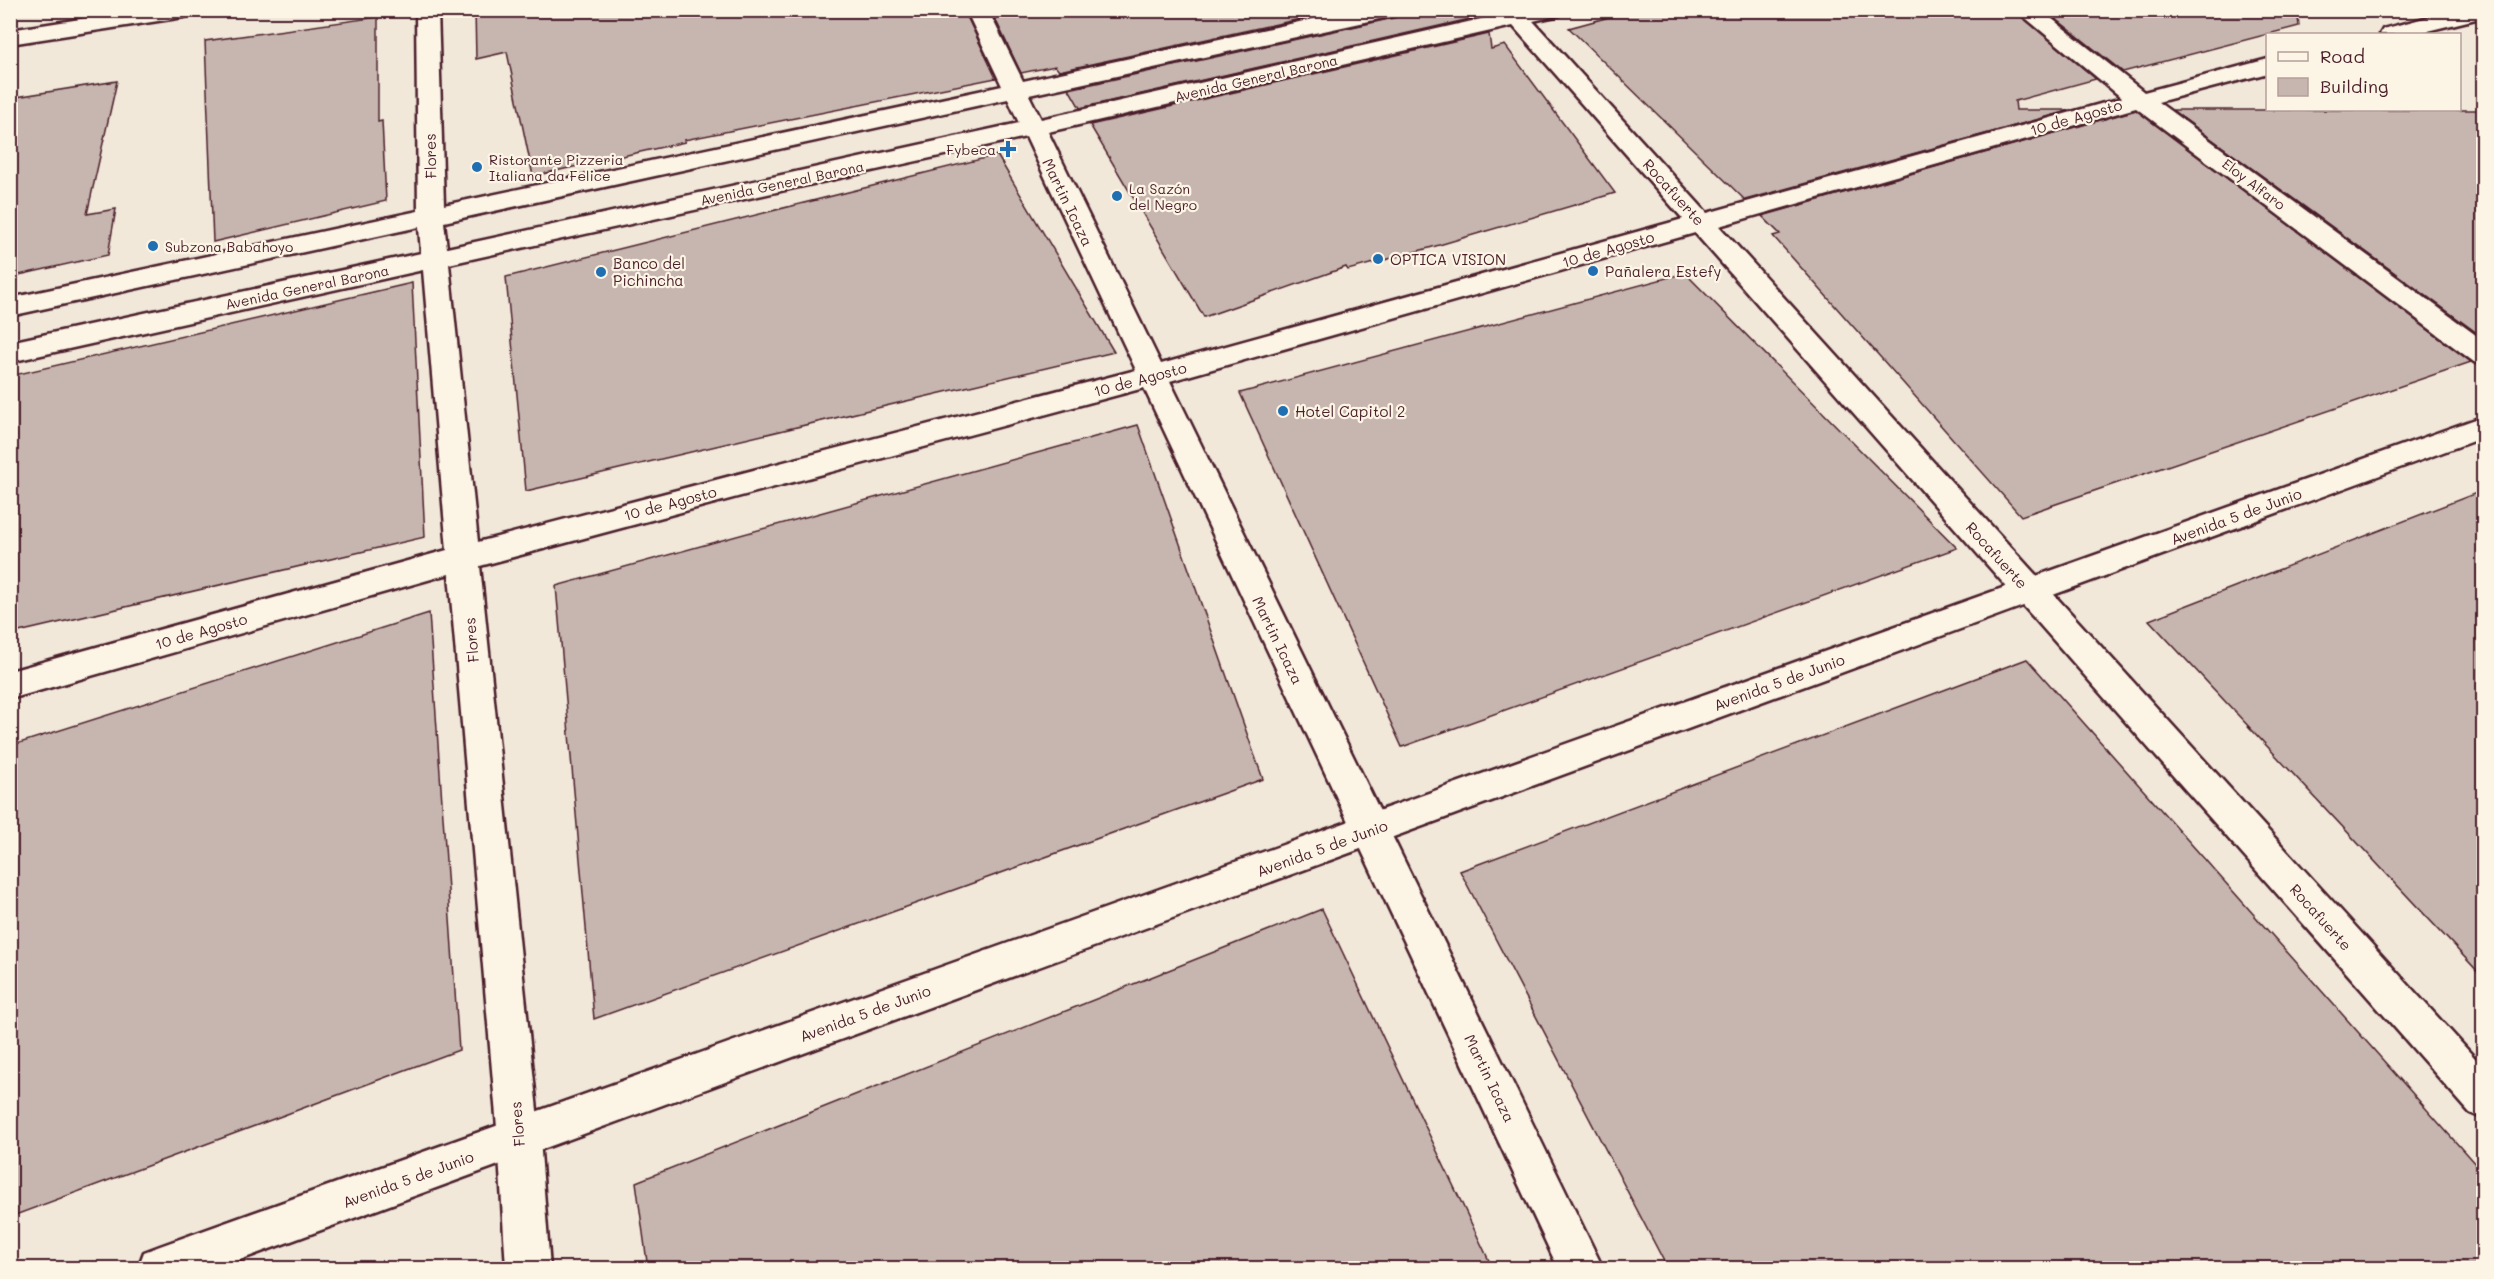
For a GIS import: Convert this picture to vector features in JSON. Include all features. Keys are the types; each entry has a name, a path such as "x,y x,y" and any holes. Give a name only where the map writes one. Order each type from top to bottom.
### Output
{"street":[{"path":"10,37 184,10"},
{"name":"Flores","path":"427,10 431,217 434,259 519,1138 528,1269"},
{"name":"Martin Icaza","path":"977,10 1581,1269"},
{"path":"10,308 1388,10"},
{"name":"Avenida General Barona","path":"10,352 1032,128 1515,14 1552,10"},
{"name":"Eloy Alfaro","path":"2027,10 2140,100 2484,355"},
{"path":"2395,33 2483,10"},
{"name":"Rocafuerte","path":"1515,14 2484,1099"},
{"name":"10 de Agosto","path":"10,685 464,558 1152,376 2266,67"},
{"name":"Avenida 5 de Junio","path":"160,1269 2484,426"}],"building":[{"path":"475,10 964,10 996,78 684,140 685,142 533,176 507,52 476,59"},
{"path":"991,10 1342,10 1059,71 1055,66 1021,73"},
{"path":"1401,10 1487,10 1487,15 1080,108 1069,89 1389,19 1397,17"},
{"path":"1635,10 2014,10 2096,79 2015,101 2016,110 2072,110 1745,200 1569,28"},
{"path":"2045,10 2297,10 2299,26 2123,72"},
{"path":"378,17 378,122 382,121 386,201 213,242 205,41"},
{"path":"1489,34 1491,49 1505,45 1615,193 1429,248 1348,270 1346,267 1204,317 1090,125"},
{"path":"117,81 87,214 116,209 108,255 10,277 10,98"},
{"path":"2136,110 2471,362 2021,516 1773,236 1780,234 1762,216"},
{"path":"2172,110 2484,110 2484,338"},
{"path":"997,155 1114,352 526,491 506,277"},
{"path":"1685,273 1957,548 1402,747 1240,393"},
{"path":"412,283 425,537 10,634 10,376"},
{"path":"1138,425 1263,779 594,1019 556,586"},
{"path":"2484,490 2484,978 2149,620"},
{"path":"429,613 459,1050 10,1217 10,746"},
{"path":"2027,659 2484,1174 2484,1269 1668,1269 1460,871"},
{"path":"1322,909 1493,1269 648,1269 636,1182"}],"place":[{"name":"Fybeca","path":"1008,149"},
{"name":"Ristorante Pizzeria Italiana da Felice","path":"477,167"},
{"name":"La Sazón del Negro","path":"1117,196"},
{"name":"Subzona Babahoyo","path":"153,246"},
{"name":"OPTICA VISION","path":"1378,259"},
{"name":"Pañalera Estefy","path":"1593,271"},
{"name":"Banco del Pichincha","path":"601,272"},
{"name":"Hotel Capitol 2","path":"1283,411"}]}
